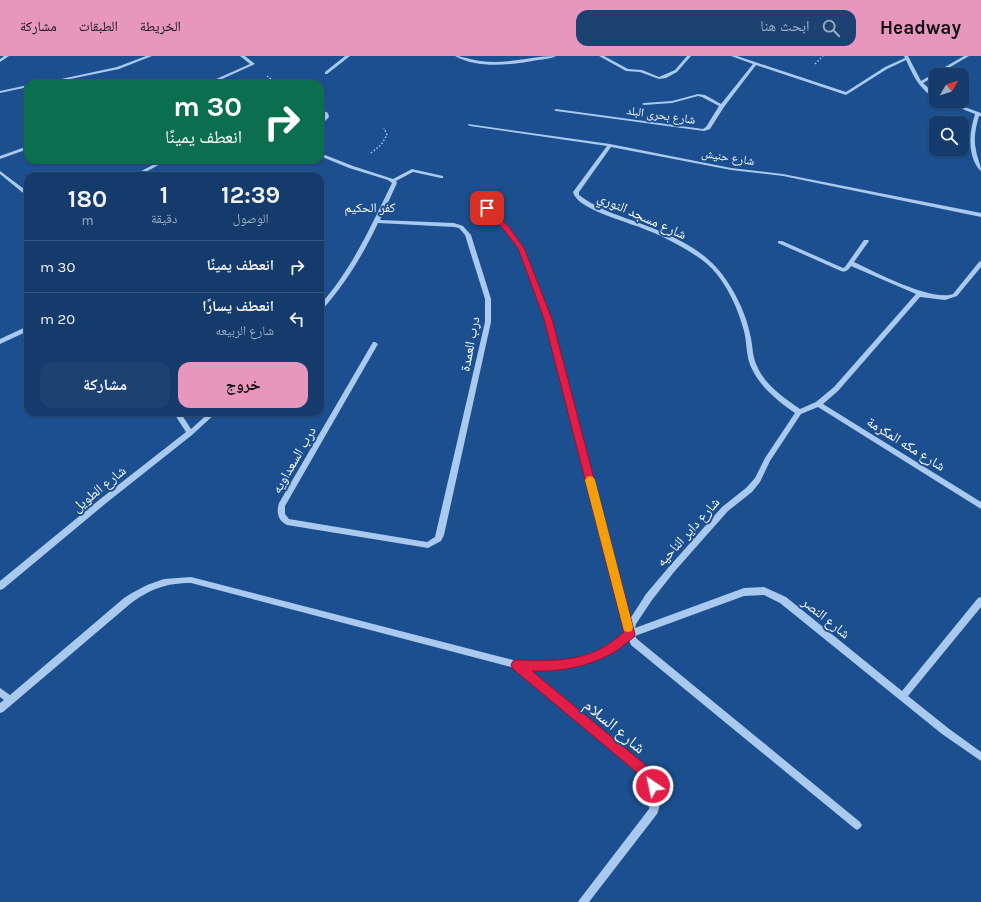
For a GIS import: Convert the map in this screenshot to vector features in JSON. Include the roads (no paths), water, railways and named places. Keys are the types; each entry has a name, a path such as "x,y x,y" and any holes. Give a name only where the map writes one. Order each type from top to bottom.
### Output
{"street":[{"path":"0,61 7,56"},
{"path":"60,80 118,68 150,56"},
{"path":"216,80 253,64 242,56"},
{"path":"326,73 348,56"},
{"path":"457,56 479,62 497,64 554,56"},
{"path":"601,56 627,70 640,71 659,78 676,71 689,56"},
{"path":"733,56 846,94 886,68 907,57 912,71 924,89 929,92"},
{"path":"920,83 967,56"},
{"name":"شارع بحرى البلد","path":"556,110 700,131 708,128 722,106 755,64"},
{"path":"0,92 24,87"},
{"path":"644,104 672,102 698,95 722,106"},
{"path":"963,108 979,114 970,137 981,170"},
{"path":"324,113 327,117 324,121"},
{"name":"شارع حنيش","path":"470,125 610,145 722,167 783,175 981,215"},
{"name":"شارع مسجد النوري","path":"610,145 576,192 577,196 600,212 659,233 686,247 710,264 726,285 739,308 747,333 752,360 762,379 780,398 799,412"},
{"path":"0,158 24,149"},
{"path":"324,156 351,167 393,181 412,170 441,177"},
{"path":"142,172 158,164"},
{"path":"0,172 24,192"},
{"path":"324,304 350,273 364,248 390,190 395,183 393,181"},
{"path":"487,208 506,228 521,248 548,319 630,634 634,642 857,825"},
{"name":"درب العمدة","path":"282,505 280,512 282,517 287,522 428,544 438,540 440,535 488,322 488,299 468,235 464,230 454,225 376,221"},
{"path":"780,242 839,269 846,269 866,241"},
{"path":"850,263 922,294 942,298 955,295 981,263"},
{"path":"799,412 818,404 836,389 915,297 922,294"},
{"path":"0,342 24,330"},
{"name":"درب السعداويه","path":"282,505 375,344"},
{"name":"شارع مكه المكرمة","path":"818,404 981,506"},
{"name":"شارع داير الناحيه","path":"630,634 632,623 649,597 671,570 725,509 749,490 758,480 767,460 799,412"},
{"path":"179,416 190,433"},
{"name":"شارع الطويل","path":"0,586 209,416"},
{"path":"0,709 127,601 142,590 174,580 191,580 517,665"},
{"name":"شارع النصر","path":"517,665 548,667 579,662 608,650 630,634 744,592 764,591 783,600 902,697 981,757"},
{"path":"902,697 981,601"},
{"name":"شارع السلام","path":"517,665 638,766 650,778 656,794 654,811 583,902"},
{"path":"0,692 10,700"}],"district":[{"name":"كفر الحكيم","path":"370,207"}]}
